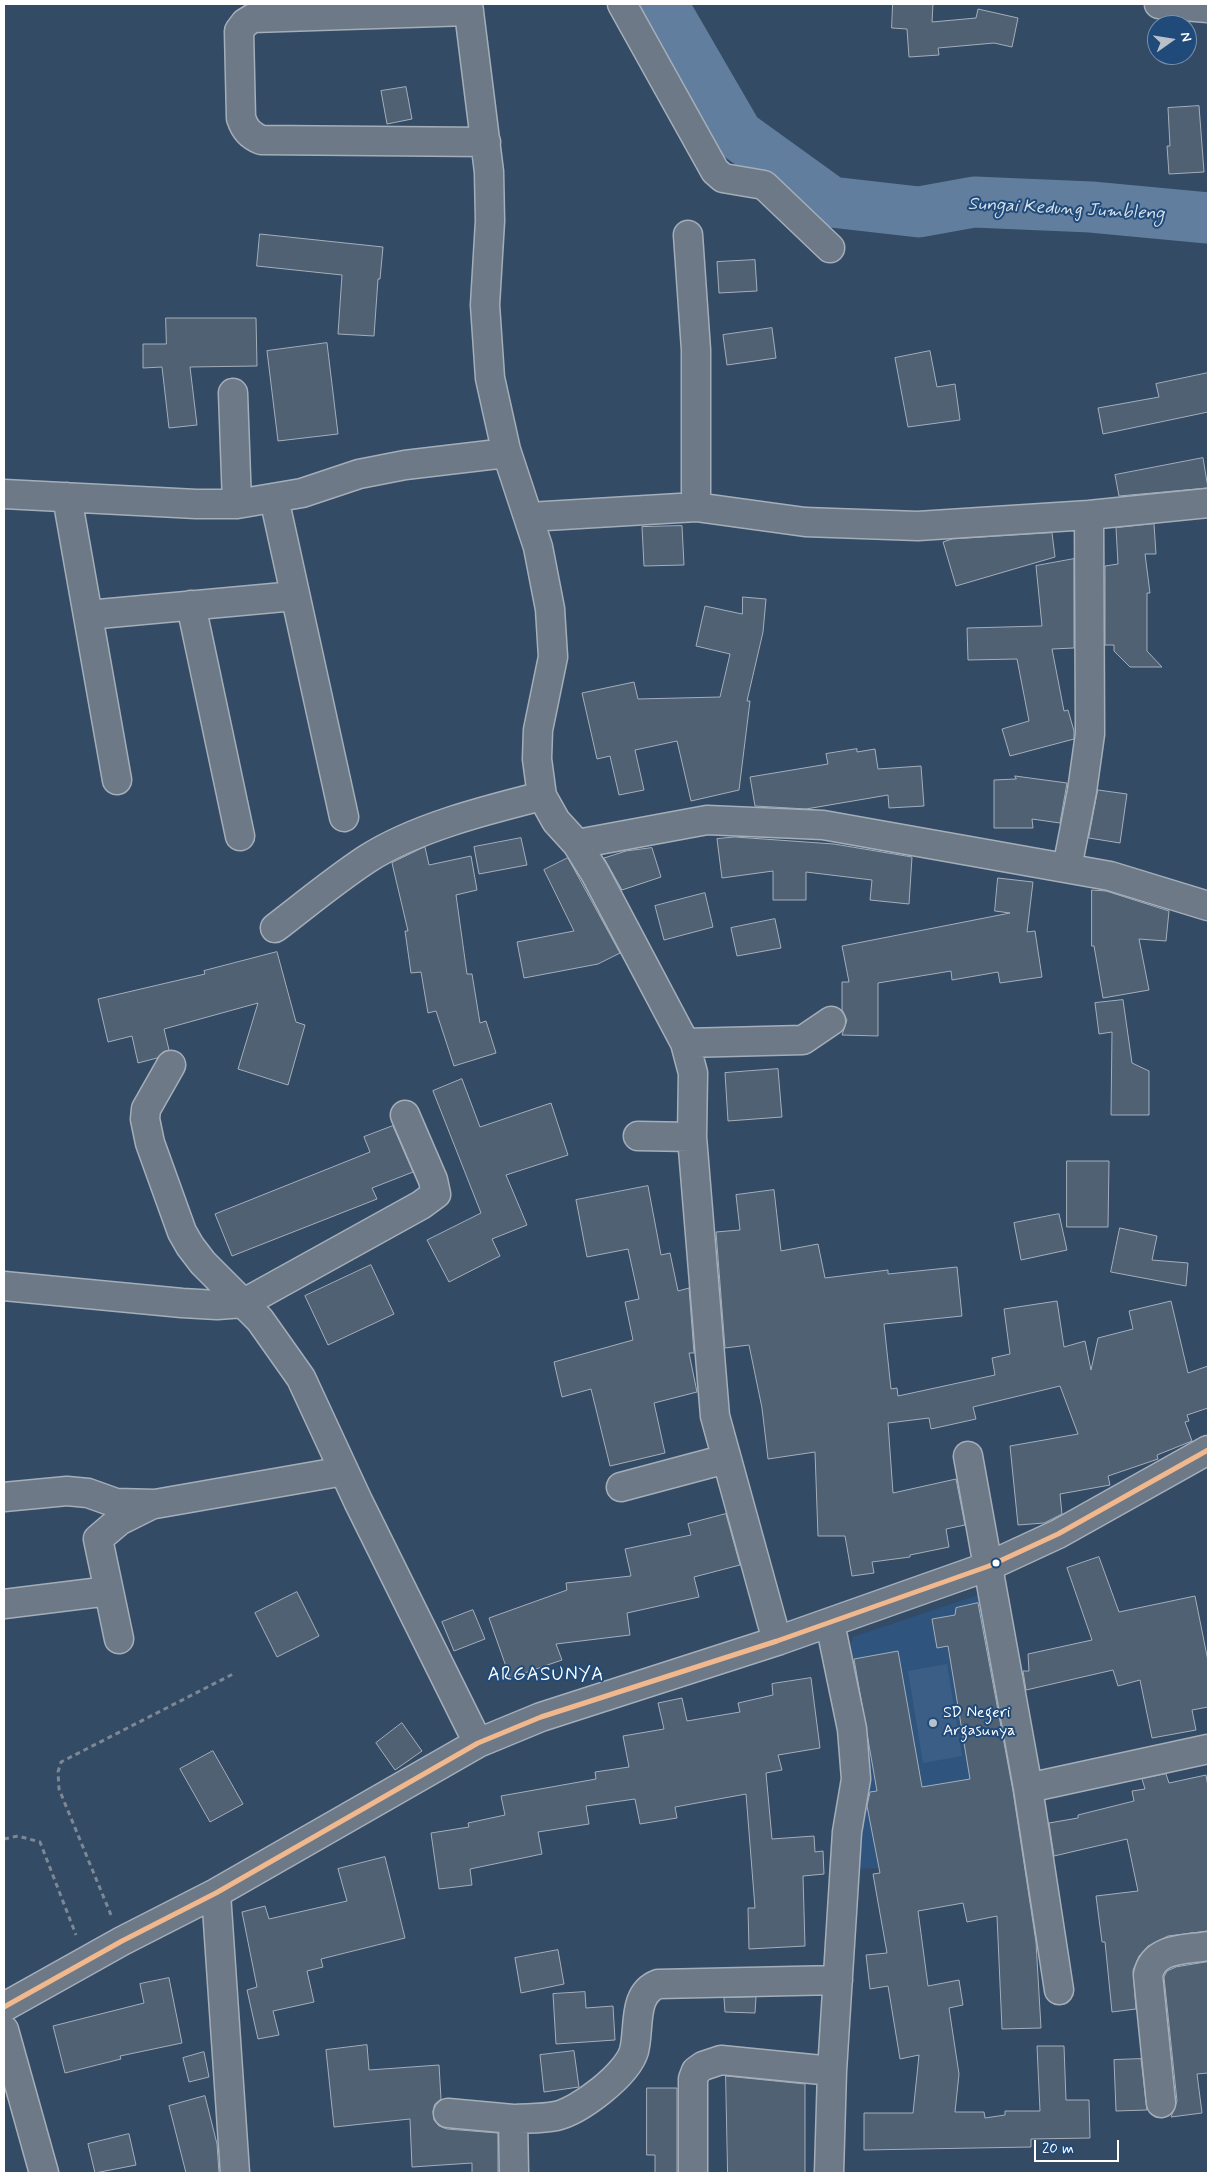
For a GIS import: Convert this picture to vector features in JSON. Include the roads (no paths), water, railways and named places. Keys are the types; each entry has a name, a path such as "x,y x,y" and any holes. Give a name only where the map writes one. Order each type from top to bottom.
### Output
{"street":[{"path":"622,4 715,171 723,178 764,185 830,248"},
{"path":"1159,4 1208,8"},
{"path":"486,142 262,140 252,136 244,128 241,118 239,31 245,22 254,18 469,7 486,142 490,212 485,305 486,345 490,378 506,450 529,517 545,574 553,643 554,657 538,730 537,759 542,796 556,821 577,844 685,1043 693,1074 692,1137 715,1416 777,1641"},
{"path":"688,235 696,350 696,507"},
{"path":"233,393 237,504"},
{"path":"4,494 196,504 237,504 302,493 359,474 405,464 498,454 506,450"},
{"path":"67,497 117,780"},
{"path":"274,498 344,817"},
{"path":"529,517 696,507 805,522 918,526 1089,515 1208,503"},
{"path":"1067,868 1085,773 1090,734 1089,515"},
{"path":"88,615 296,596"},
{"path":"191,605 240,836"},
{"path":"275,928 367,859 399,842 478,812 542,796"},
{"path":"577,844 707,820 823,825 1110,876 1208,906"},
{"path":"685,1043 804,1040 831,1021"},
{"path":"172,1065 146,1109 146,1130 182,1232 190,1246 260,1320 301,1378 344,1472 478,1743"},
{"path":"4,1286 217,1305 244,1303 421,1205 436,1194 433,1180 405,1115"},
{"path":"638,1136 692,1137"},
{"path":"4,2007 122,1941 216,1893 478,1743 542,1717 777,1641 989,1566 1058,1534 1208,1450"},
{"path":"968,1456 1028,1788 1059,1990"},
{"path":"621,1487 726,1459"},
{"path":"4,1497 67,1491 88,1493 116,1503 155,1504 344,1472"},
{"path":"119,1639 98,1539 119,1521 155,1504"},
{"path":"4,1604 109,1592"},
{"path":"829,2173 832,2071 847,1832 856,1779 852,1729 830,1623"},
{"path":"1028,1788 1208,1749"},
{"path":"216,1893 235,2173"},
{"path":"1160,2103 1148,1975 1151,1964 1158,1956 1208,1946"},
{"path":"448,2113 514,2119 557,2116 602,2090 623,2071 633,2053 641,1998 650,1988 658,1984 838,1980"},
{"path":"4,2030 44,2173"},
{"path":"693,2173 693,2079 696,2071 703,2066 721,2060 832,2071"},
{"path":"514,2119 514,2173"}],"waterway":[{"name":"Sungai Kedung Jumbleng","path":"662,4 738,135 831,202 919,212 974,202 1091,207 1208,218"}],"place":[{"name":"SD Negeri Argasunya","path":"933,1723"}],"district":[{"name":"ARGASUNYA","path":"546,1676"}]}
